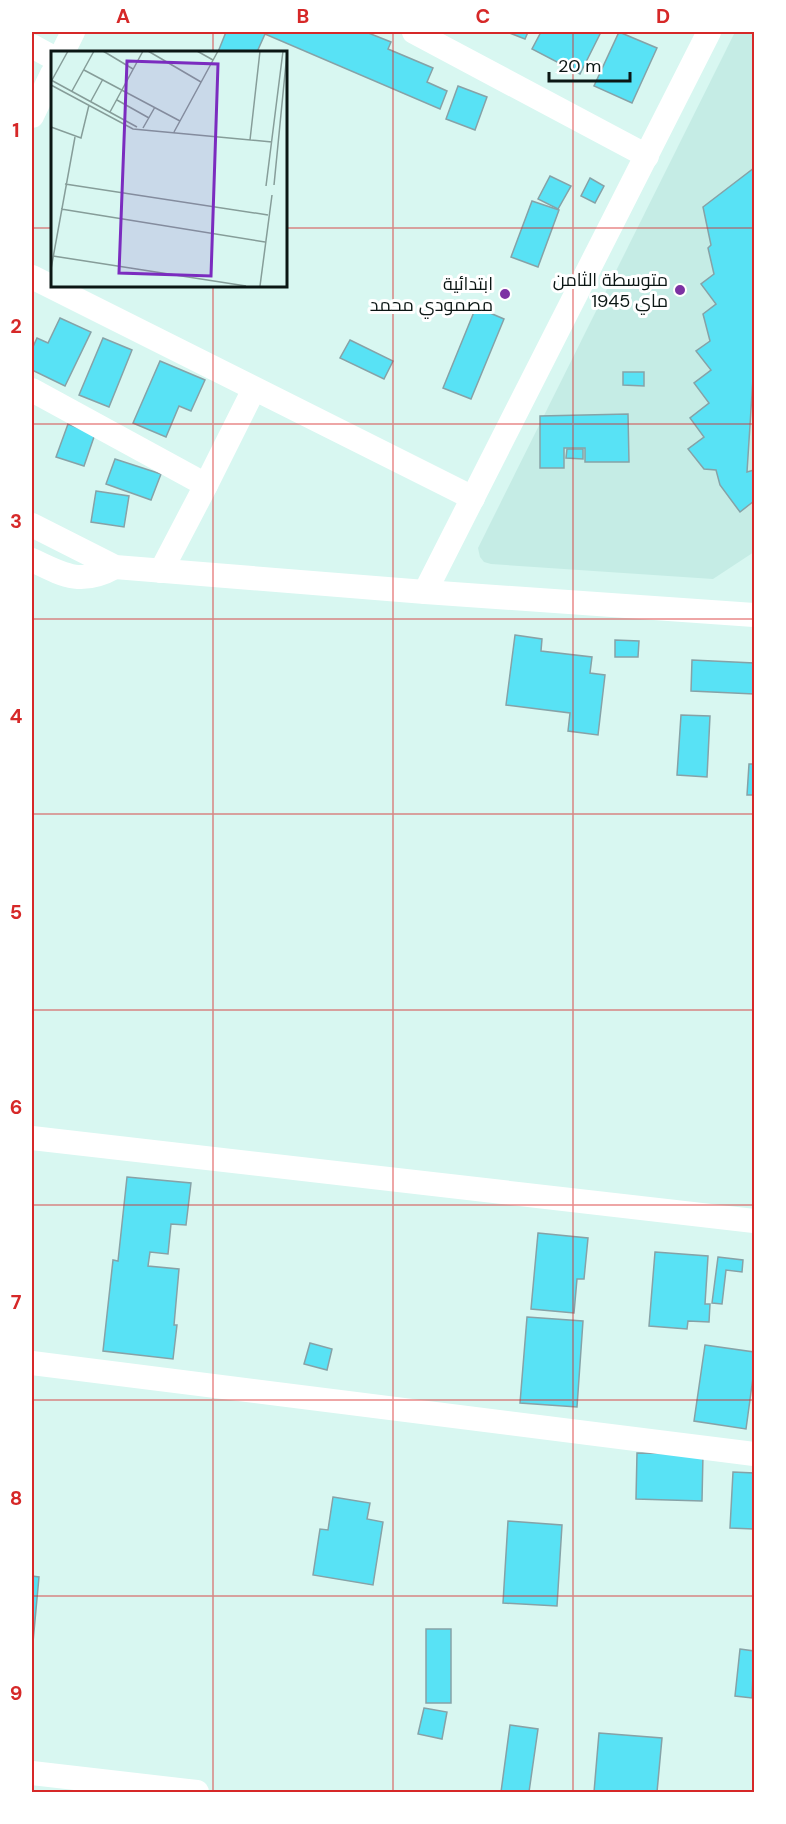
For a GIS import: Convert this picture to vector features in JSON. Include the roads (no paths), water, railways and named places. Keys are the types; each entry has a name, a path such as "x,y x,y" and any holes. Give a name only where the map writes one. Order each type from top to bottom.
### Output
{"street":[{"path":"64,51 73,32"},
{"path":"414,32 646,156"},
{"path":"425,592 710,32"},
{"path":"32,46 51,56"},
{"path":"32,116 51,76"},
{"path":"32,277 473,498"},
{"path":"161,571 254,389"},
{"path":"32,390 206,486"},
{"path":"32,525 115,567 754,615"},
{"path":"32,560 72,578 102,575 115,567"},
{"path":"32,1138 754,1221"},
{"path":"32,1363 754,1454"},
{"path":"32,1773 197,1792"}],"place":[{"name":"متوسطة الثامن ماي 1945","path":"680,290"},
{"name":"ابتدائية مصمودي محمد","path":"505,294"}]}
